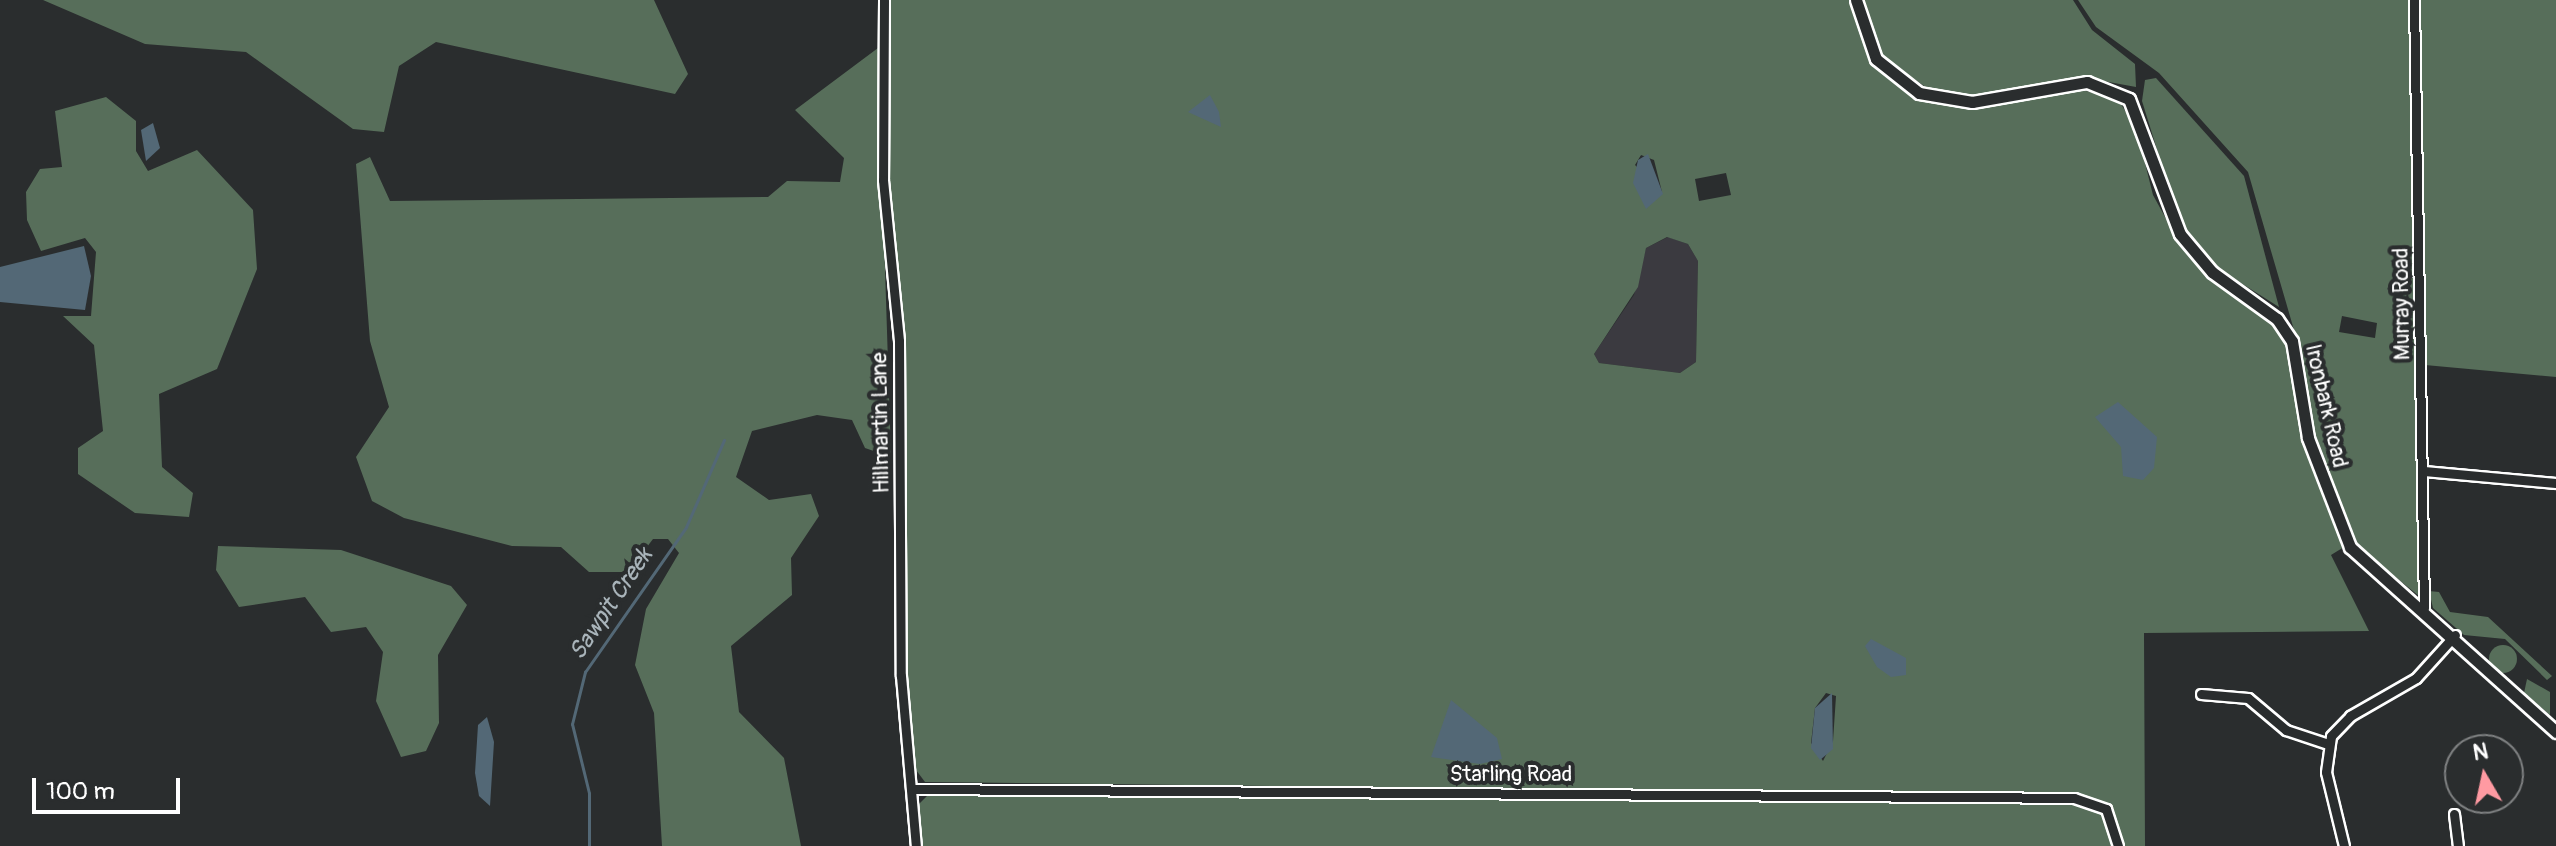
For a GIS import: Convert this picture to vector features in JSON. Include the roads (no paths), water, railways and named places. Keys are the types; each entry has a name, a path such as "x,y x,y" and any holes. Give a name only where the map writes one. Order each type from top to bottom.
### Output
{"street":[{"name":"Hillmartin Lane","path":"884,0 883,180 899,341 901,676 916,846"},
{"name":"Ironbark Road","path":"1856,0 1876,59 1919,93 1972,102 2087,82 2129,99 2180,234 2203,264 2288,332 2308,438 2345,541 2455,635 2556,732"},
{"name":"Murray Road","path":"2414,0 2424,608"},
{"path":"2423,471 2556,483"},
{"path":"2344,846 2326,772 2328,744 2344,720 2416,678 2455,635"},
{"path":"2201,694 2248,698 2286,730 2328,744"},
{"name":"Starling Road","path":"913,789 2074,798 2106,809 2118,846"},
{"path":"2454,814 2458,846"}],"water":[{"path":"1210,95 1219,112 1221,127 1188,112"},
{"path":"153,123 160,148 146,161 141,130"},
{"path":"1648,154 1663,194 1646,209 1633,183 1638,160"},
{"path":"84,246 91,276 85,310 0,302 0,267"},
{"path":"2118,402 2157,437 2154,468 2143,480 2123,476 2121,447 2095,417"},
{"path":"1871,639 1906,658 1906,675 1891,677 1877,667 1865,646"},
{"path":"1832,693 1833,749 1820,760 1811,748 1815,708"},
{"path":"1451,700 1497,738 1502,759 1480,764 1431,757"},
{"path":"487,717 494,742 490,806 479,796 475,773 478,725"}],"waterway":[{"name":"Sawpit Creek","path":"589,846 589,793 572,724 585,672 686,527 724,440"}]}
